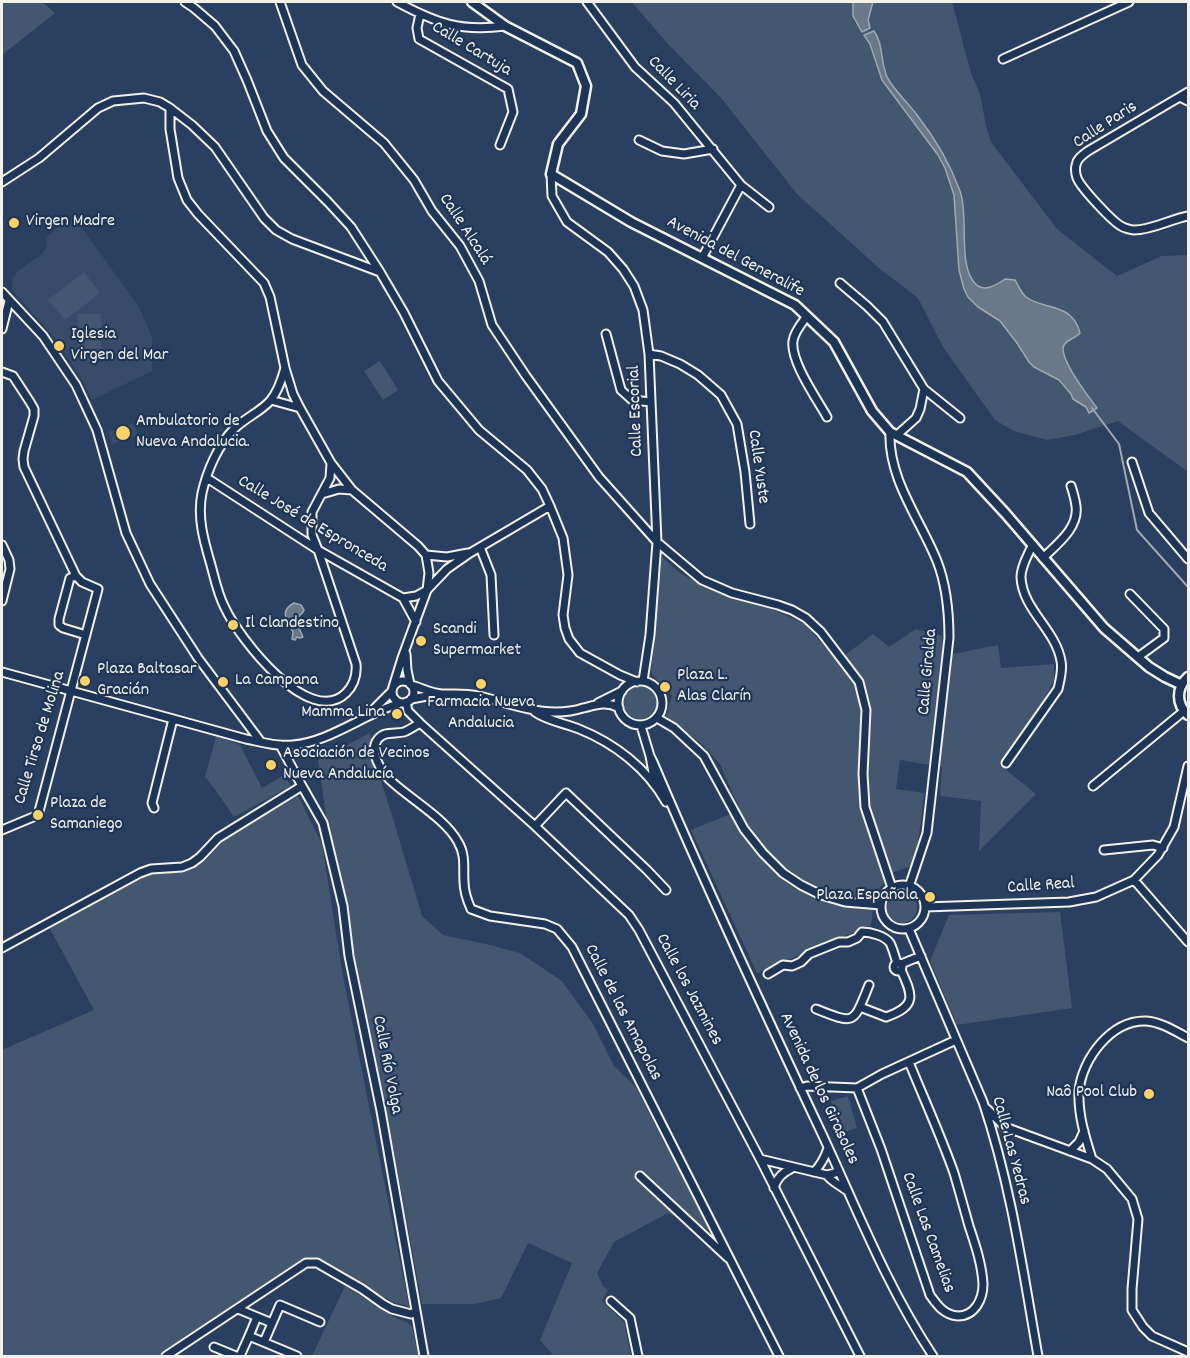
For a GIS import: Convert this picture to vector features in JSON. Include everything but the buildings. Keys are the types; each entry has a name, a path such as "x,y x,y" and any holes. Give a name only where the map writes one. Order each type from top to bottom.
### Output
{"street":[{"path":"185,2 215,26 234,51 267,131 284,158 351,227 404,313 438,381 478,430 527,470 542,489 563,538 568,575 563,615 569,639 580,653 620,675 640,682"},
{"name":"Calle Alcalá","path":"280,2 302,65 323,91 384,143 414,180 432,212 460,246 479,281 492,325 599,477 657,542 702,580 732,593 792,610 806,618 821,632 859,682 866,710 863,774 866,807 892,888"},
{"path":"397,2 442,23 468,28 505,26"},
{"path":"472,2 505,26 577,63 586,86 581,114 558,144 551,174"},
{"name":"Calle Liria","path":"587,2 635,66 674,103 741,184 770,207"},
{"path":"1003,59 1129,2"},
{"name":"Calle Cartuja","path":"420,14 417,28 419,39 508,89 513,112 500,145"},
{"name":"Calle Paris","path":"1188,92 1088,151 1076,163 1078,180 1085,190 1122,227 1134,230 1188,216"},
{"path":"1180,97 1188,101"},
{"path":"2,183 39,158 98,108 113,101 144,98 160,102 170,108 215,147 264,218 276,230 292,239 380,272"},
{"path":"170,108 170,129 178,178 187,200 264,283 270,297 293,394 331,463 352,490 426,555 429,573 427,590 393,689 393,697 406,701"},
{"path":"639,140 662,151 684,154 713,149"},
{"name":"Calle Escorial","path":"551,174 552,196 567,222 608,252 623,269 634,286 643,310 649,354 657,542 650,635 640,682"},
{"name":"Avenida del Generalife","path":"551,174 631,222 795,305 834,342 872,411 893,434 967,472 1104,628 1149,667 1182,685"},
{"path":"702,258 741,184"},
{"path":"840,284 883,322 924,389 960,418"},
{"path":"2,292 43,336 76,385 97,430 126,533 150,584 198,658 261,742"},
{"path":"2,329 9,300"},
{"path":"807,316 793,339 793,349 796,362 827,417"},
{"path":"606,334 621,390 632,400 651,402"},
{"name":"Calle Yuste","path":"649,354 680,364 698,375 721,395 737,424 750,524"},
{"path":"285,368 271,400 235,428 219,450 201,497 203,535 218,590 235,627 265,665 293,689 327,701 345,694 351,687 357,671 312,535 312,512 330,478 331,463"},
{"path":"2,372 13,376 33,410 24,451 24,467 76,576 70,578 59,625 86,635"},
{"path":"893,434 916,418 924,389"},
{"path":"271,400 300,408"},
{"name":"Calle Giralda","path":"893,434 889,445 893,467 938,563 947,601 950,638 927,833 909,886"},
{"path":"1132,462 1149,513 1188,559"},
{"name":"Calle José de Espronceda","path":"207,478 318,550 404,598"},
{"path":"1043,558 1064,538 1074,522 1077,508 1071,486"},
{"path":"322,494 339,489 352,490"},
{"path":"416,622 404,598 416,596 427,590 447,569 470,553 550,506"},
{"path":"2,545 9,560 10,569 2,601"},
{"path":"1006,763 1058,689 1061,675 1061,660 1054,641 1023,589 1021,574 1032,546"},
{"path":"480,547 491,575 494,635"},
{"path":"426,555 447,557 470,553"},
{"name":"Calle Tirso de Molina","path":"2,830 38,815 98,589 82,582 76,576"},
{"path":"1130,594 1164,629 1164,638 1138,657"},
{"path":"406,651 407,670 413,692 406,701"},
{"path":"2,672 261,742 291,746 309,742 368,715 406,701 441,693"},
{"path":"596,704 622,690 631,683 650,683 662,699 661,712 657,718 641,726 624,719 618,708 622,690 620,675"},
{"path":"1093,786 1186,713 1179,698 1182,685 1188,677"},
{"path":"368,715 401,681 424,691 467,694 533,711 568,711 607,703 618,708"},
{"name":"Calle los Jazmines","path":"406,701 408,711 420,723 535,826 629,915 759,1159 860,1356"},
{"name":"Avenida de los Girasoles","path":"533,711 598,737 631,759 655,784 682,830"},
{"path":"657,718 674,728 705,756 744,829 783,873 821,895 845,902 881,905"},
{"path":"154,807 152,803 173,719"},
{"name":"Calle de las Amapolas","path":"420,723 403,732 379,737 375,745 379,765 388,779 450,830 460,843 465,862 463,880 465,894 471,909 490,916 545,924 557,929 573,947 779,1356"},
{"name":"Avenida de los Girasoles","path":"641,726 655,784"},
{"name":"Calle Río Volga","path":"280,745 323,823 344,906 349,956 381,1111 424,1356"},
{"name":"Avenida de los Girasoles","path":"650,756 885,1274 914,1328 933,1356"},
{"name":"Calle Real","path":"925,907 1070,902 1096,897 1134,880 1158,855 1174,827 1188,766"},
{"path":"2,948 140,873 151,869 182,867 192,863 218,838 302,786"},
{"path":"535,826 566,793 666,890"},
{"path":"1104,849 1153,845 1163,848"},
{"path":"1134,880 1188,942"},
{"path":"909,886 921,895 925,907 924,914 915,925 909,928 892,927 881,914 883,898 892,888 909,886"},
{"name":"Calle Las Yedras","path":"909,928 985,1107 1003,1167 1038,1356"},
{"path":"768,974 783,965 792,966 801,962 809,954 839,942 848,942 862,932 868,932 890,943 909,988 910,996 907,1006 886,1017 860,1007"},
{"path":"900,966 921,956"},
{"path":"816,1009 842,1019 850,1019 855,1016 869,985"},
{"path":"1092,1159 1080,1116 1079,1090 1093,1052 1110,1033 1121,1027 1146,1021 1169,1028 1188,1038"},
{"path":"800,1088 807,1086 857,1088 956,1040"},
{"name":"Calle Las Camelias","path":"857,1088 930,1295 945,1312 960,1316 967,1314 977,1306 982,1295 980,1263 953,1172 909,1062"},
{"path":"985,1107 1005,1127 1092,1159 1107,1168 1132,1199 1138,1220 1132,1310 1152,1336 1188,1352"},
{"path":"996,1144 999,1133 1005,1127"},
{"path":"1070,1151 1079,1142 1084,1131"},
{"path":"816,1170 828,1148"},
{"path":"759,1159 792,1168 816,1170 827,1175 849,1192"},
{"path":"816,1170 827,1164 837,1167 835,1173 827,1175"},
{"path":"774,1188 784,1172 792,1168"},
{"path":"640,1176 732,1262"},
{"path":"166,1356 306,1263 317,1263 392,1309 411,1314 415,1312"},
{"path":"610,1301 630,1318 638,1356"},
{"path":"264,1342 280,1305 320,1322"},
{"path":"238,1309 272,1323"},
{"path":"218,1351 238,1356 257,1317"},
{"path":"249,1336 288,1355 297,1356"}],"shaded area":[{"path":"2,2 42,2 55,13 2,55"},
{"path":"632,2 952,2 971,73 980,94 991,142 1057,229 1117,276 1162,256 1188,255 1188,472 1118,421 1075,435 1047,440 1014,431 995,420 943,347 918,298 880,269 797,194 722,99 666,42"},
{"path":"853,2 873,2 868,20 870,28 862,32 853,16"},
{"path":"874,31 888,79 930,133 947,161 960,191 963,201 966,262 973,281 980,287 989,288 1005,279 1015,280 1026,297 1071,316 1080,333 1064,345 1063,351 1069,367 1097,408 1089,413 1086,407 1073,399 1059,380 1034,367 1000,321 978,307 968,297 959,270 954,195 945,168 938,155 882,80 870,44 864,35"},
{"path":"64,221 77,221 139,307 152,337 152,371 92,400 82,379 53,336 13,291 12,280 18,271 42,254 46,248 47,237"},
{"path":"84,272 100,293 65,320 48,300"},
{"path":"77,314 101,314 101,361 78,361"},
{"path":"380,361 398,390 383,400 364,371"},
{"name":"Ambulatorio de Nueva Andalucia.","path":"134,423 138,435 112,444 108,432 121,427 125,432 124,426"},
{"path":"662,557 680,573 715,592 767,607 805,624 837,661 873,634 889,647 916,629 942,636 943,656 998,645 1001,668 1054,664 1054,680 1046,696 1000,765 1036,794 979,851 981,801 940,796 942,767 900,760 896,789 924,793 914,865 894,872 875,893 871,925 757,973 691,830 740,810 720,764 702,744 666,716 672,696 651,673"},
{"path":"294,603 301,605 304,610 296,621 303,637 297,637 295,640 292,639 293,632 285,613"},
{"path":"640,687 652,692 657,704 652,716 640,721 628,716 623,704 628,692"},
{"path":"370,733 377,769 422,916 443,935 520,953 562,981 593,1024 614,1066 635,1086 710,1231 668,1213 614,1242 597,1273 603,1286 608,1290 602,1301 624,1322 631,1356 554,1356 540,1340 572,1263 528,1243 501,1298 474,1304 422,1304 392,1141 328,828 318,760"},
{"path":"216,736 240,745 262,788 284,775 291,786 234,817 205,777"},
{"path":"298,796 322,844 342,971 409,1306 395,1303 314,1259 306,1259 161,1355 2,1356 2,1050 94,1010 49,927 147,875 188,870 202,863 225,839"},
{"path":"902,893 913,897 917,908 913,919 902,923 891,919 887,908 891,897"},
{"path":"1060,912 1072,1008 957,1025 930,961 949,915"},
{"path":"848,1096 857,1128 841,1133 831,1101"},
{"path":"345,1286 396,1318 407,1322 412,1327 418,1356 312,1356"}],"waterway":[{"path":"1092,408 1119,444 1137,530 1188,587"}],"place":[{"name":"Virgen Madre","path":"14,223"},
{"name":"Iglesia Virgen del Mar","path":"59,346"},
{"name":"Ambulatorio de Nueva Andalucia.","path":"123,433"},
{"name":"Il Clandestino","path":"233,625"},
{"name":"Scandi Supermarket","path":"421,641"},
{"name":"Plaza Baltasar Gracián","path":"85,681"},
{"name":"La Campana","path":"223,682"},
{"name":"Farmacia Nueva Andalucia","path":"481,684"},
{"name":"Plaza L. Alas Clarín","path":"665,687"},
{"name":"Mamma Lina","path":"397,714"},
{"name":"Asociación de Vecinos Nueva Andalucía","path":"271,765"},
{"name":"Plaza de Samaniego","path":"38,815"},
{"name":"Plaza Española","path":"930,897"},
{"name":"Naô Pool Club","path":"1149,1094"}]}
